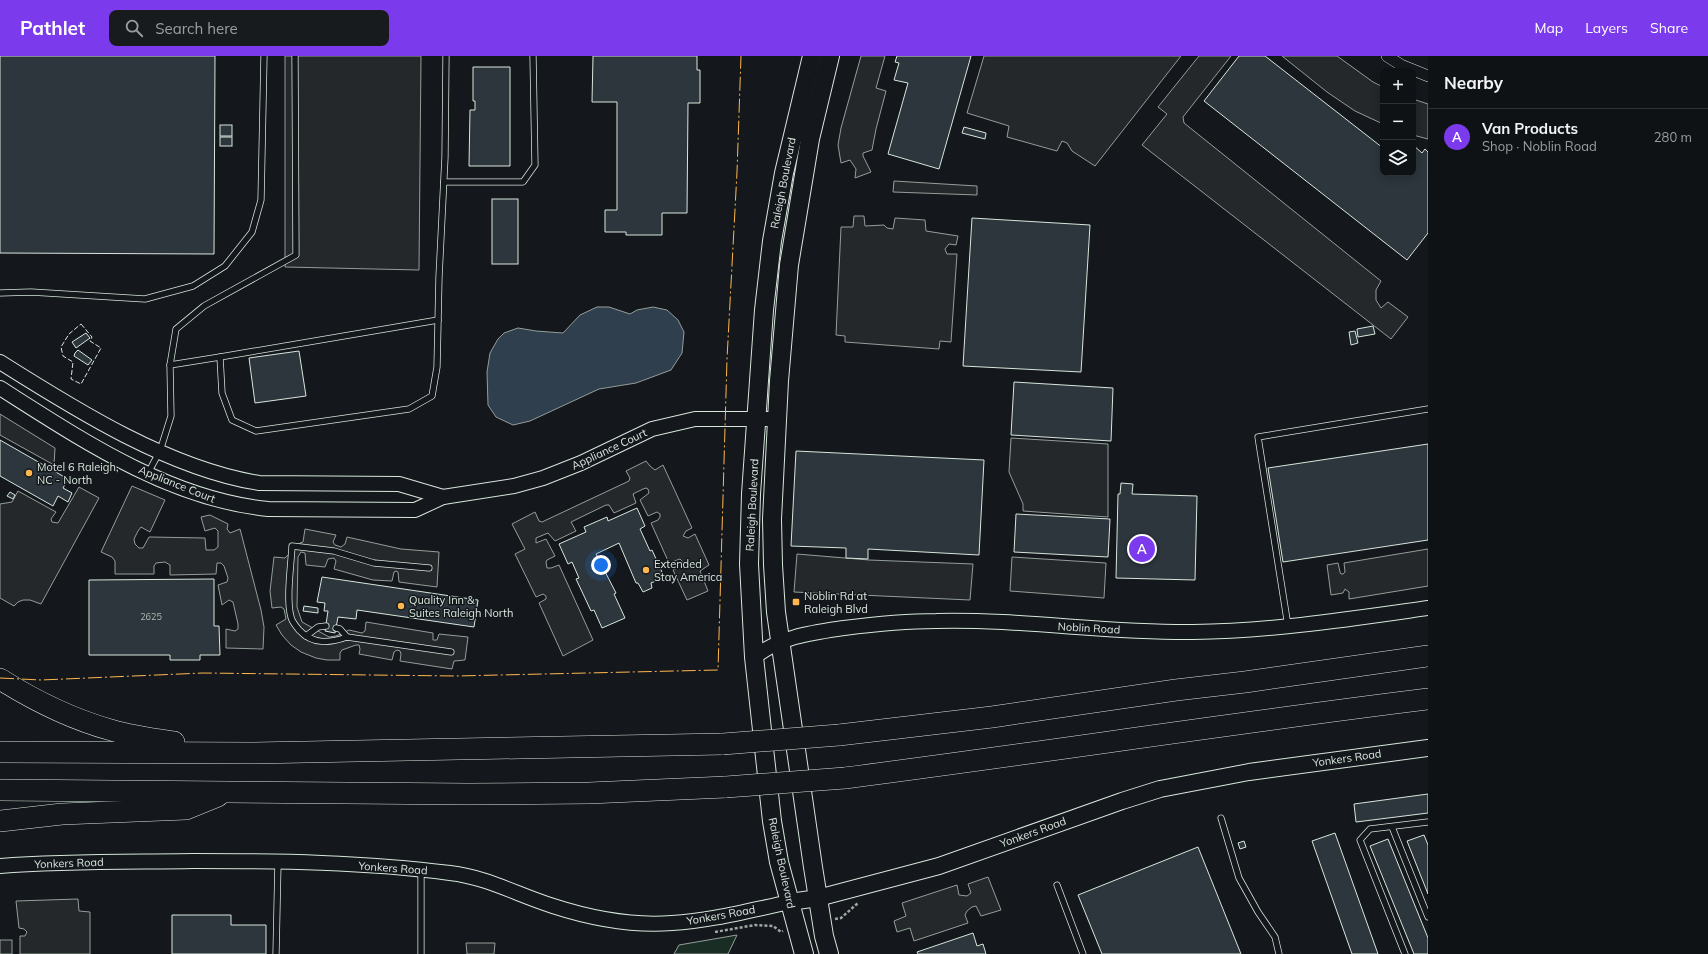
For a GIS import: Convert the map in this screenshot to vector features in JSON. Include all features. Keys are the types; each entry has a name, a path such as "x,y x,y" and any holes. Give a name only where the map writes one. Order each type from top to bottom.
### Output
{"highway":[{"path":"0,752 254,753 723,744 839,735 992,717 1152,693 1245,682 1428,656"},
{"path":"0,679 42,704 73,717 111,730 137,736 254,753"},
{"path":"0,790 589,793 726,788 845,778 1271,719 1428,699"},
{"path":"0,821 62,814 186,809 226,792"}],"main road":[{"name":"Raleigh Boulevard","path":"804,954 779,862 772,822 754,657 749,564 756,418 764,310 772,242 784,173 812,56"},
{"name":"Raleigh Boulevard","path":"829,954 818,898 781,641 774,588 772,542 777,420 789,265 810,140 830,56"},
{"name":"Yonkers Road","path":"790,902 818,898 939,866 1114,803 1160,789 1249,772 1428,748"}],"street":[{"path":"1387,56 1401,65 1428,76"},
{"name":"Appliance Court","path":"0,362 90,415 160,451 215,474 259,484 399,484 443,497"},
{"name":"Appliance Court","path":"0,388 79,437 148,473 198,495 244,506 268,509 415,510 443,497 514,486 543,478 652,429 695,419 756,418 777,420"},
{"name":"Noblin Road","path":"754,657 768,647 803,634 877,624 936,620 1157,632 1248,631 1428,608"},
{"name":"Yonkers Road","path":"0,866 50,862 278,862 421,870 463,875 485,881 553,906 625,922 671,924 790,902"}],"lane":[{"path":"0,293 32,292 145,299 193,286 225,266 252,232 261,200 264,56"},
{"path":"148,473 160,451 171,416 170,365 176,329 204,306 296,255 295,56"},
{"path":"220,357 222,393 232,420 256,431 409,409 432,396 437,367 444,182 446,56"},
{"path":"444,182 523,182 536,165 533,56"},
{"path":"170,365 438,320"},
{"path":"1288,626 1258,437 1428,409"},
{"path":"429,568 374,563 334,551 292,546 289,604 291,618 296,626 306,636 316,641 325,642 347,637 451,652"},
{"path":"306,636 318,627 326,626"},
{"path":"336,628 340,629 347,637"},
{"path":"1221,818 1239,878 1258,912 1275,937 1279,954"},
{"path":"1405,954 1360,840 1370,829 1428,822"},
{"path":"1392,827 1428,917"},
{"path":"276,954 278,862"},
{"path":"421,870 421,954"},
{"path":"1057,885 1083,954"}],"path":[{"path":"841,918 845,913"},
{"path":"773,926 781,932"}],"green space":[{"path":"737,935 728,954 674,954 679,945"}],"shaded area":[{"path":"285,56 421,56 419,270 285,267"},
{"path":"861,56 885,56 876,88 886,91 872,150 863,153 871,172 855,178 856,169 850,160 841,163 838,145 841,128"},
{"path":"984,56 1181,56 1095,166 1072,151 1067,143 1062,141 1057,151 1007,137 1009,126 967,113"},
{"path":"1199,56 1231,56 1183,117 1184,123 1381,281 1376,290 1376,300 1381,308 1388,302 1408,317 1391,339 1142,145 1167,114 1158,107"},
{"path":"1282,56 1337,56 1380,86 1380,123 1355,111 1327,92"},
{"path":"1416,100 1428,104 1428,139 1416,136"},
{"path":"894,181 977,186 977,195 893,192"},
{"path":"854,216 864,216 865,226 884,225 887,228 893,229 895,218 925,220 926,231 958,236 956,245 949,244 945,249 947,254 957,254 951,342 940,341 939,349 845,342 845,336 836,335 841,227 853,227"},
{"path":"0,414 55,448 54,465 0,435"},
{"path":"1011,438 1108,444 1108,517 1023,511 1023,504 1009,472"},
{"path":"646,461 655,470 663,465 692,528 686,531 683,536 688,538 695,534 709,565 700,571 708,591 687,600 673,570 680,567 683,562 680,559 669,563 651,523 658,520 660,514 657,512 648,516 640,500 649,493 648,489 643,489 633,494 636,503 614,513 609,505 606,505 571,522 576,531 555,541 548,533 536,538 536,543 546,539 555,556 547,560 547,568 559,565 593,640 563,656 539,603 546,599 546,596 543,594 536,597 515,554 525,549 512,524 535,512 539,521 542,522 629,481 630,478 626,471"},
{"path":"132,486 165,500 150,532 141,527 138,531 134,539 135,544 139,548 143,548 149,537 205,538 206,550 214,550 218,547 218,531 215,528 205,531 201,517 210,515 228,524 227,529 230,533 240,529 261,610 264,627 263,649 226,648 226,629 235,631 238,629 238,624 233,602 229,600 222,605 218,585 227,582 228,578 224,566 221,563 217,563 216,574 170,575 170,565 165,562 156,563 154,566 154,574 115,574 115,561 112,557 101,552"},
{"path":"79,487 99,498 41,604 30,600 23,600 14,606 0,598 0,504 12,502 18,491 56,512 51,519 52,522 58,523"},
{"path":"305,529 336,535 333,542 335,545 341,547 345,544 347,537 401,549 439,552 437,587 399,582 398,572 396,571 394,572 392,581 373,580 334,569 336,561 334,558 328,559 325,567 306,565 305,553 301,552 298,557 297,607 302,622 329,637 336,636 349,630 362,633 365,631 366,622 433,633 433,640 437,640 439,634 468,637 465,660 454,661 452,669 400,661 401,654 400,651 397,650 394,652 392,660 359,654 359,645 356,645 342,650 340,653 340,660 327,660 316,658 301,652 291,645 276,625 286,619 284,609 281,607 272,608 270,591 274,557 285,558 300,543 303,542"},
{"path":"1428,549 1428,586 1349,599 1349,592 1345,589 1343,593 1331,595 1327,565 1338,563 1340,572 1343,574 1345,572 1344,563"},
{"path":"797,554 869,560 973,564 970,600 794,592"},
{"path":"1012,557 1106,563 1104,598 1010,591"},
{"path":"988,877 1001,910 981,916 976,906 972,907 965,915 968,923 914,941 910,928 897,932 894,921 906,916 902,903 957,885 959,895 967,896 971,893 968,884"},
{"path":"78,899 79,911 90,912 90,954 20,954 20,936 25,936 27,932 24,929 19,928 16,901"},
{"path":"0,940 12,940 12,954 0,954"},
{"path":"466,943 495,943 494,954 467,954"}],"water":[{"path":"597,307 609,307 630,314 637,310 653,307 667,310 678,320 684,332 682,353 671,370 636,383 599,389 530,421 513,425 496,417 488,405 487,372 490,353 498,339 504,333 518,328 563,333 580,315"}],"building":[{"path":"0,56 215,56 214,254 0,253"},
{"path":"593,56 697,56 697,70 700,70 700,103 688,103 687,213 662,213 662,235 626,235 626,232 605,232 605,210 617,210 617,102 592,102"},
{"path":"897,56 971,56 939,169 888,154 908,83 894,80 899,63 895,62"},
{"path":"1239,56 1265,56 1380,146 1380,176 1416,176 1416,148 1422,153 1425,149 1428,152 1428,233 1407,260 1204,101"},
{"path":"473,67 510,67 510,166 469,166 470,110 475,110 475,101 473,101"},
{"path":"220,125 232,125 232,136 220,136"},
{"path":"964,127 986,133 985,139 962,133"},
{"path":"220,137 232,137 232,146 220,146"},
{"path":"492,199 518,199 518,264 492,264"},
{"path":"972,218 1090,225 1081,372 963,366"},
{"path":"1373,326 1375,334 1358,337 1357,329"},
{"path":"1355,331 1358,343 1351,345 1349,332"},
{"path":"86,333 90,338 76,348 72,342"},
{"path":"78,350 92,360 88,365 74,356"},
{"path":"299,351 306,396 255,403 249,358"},
{"path":"1014,382 1113,388 1111,441 1011,435"},
{"name":"Motel 6 Raleigh, NC - North","path":"0,440 68,479 63,488 72,493 68,502 58,496 53,506 0,476"},
{"path":"1428,444 1428,540 1283,562 1268,468"},
{"path":"796,451 984,460 979,555 868,549 868,559 846,558 846,548 791,546"},
{"path":"1121,483 1133,484 1132,494 1197,496 1195,580 1116,578 1118,494 1120,494"},
{"path":"10,492 15,495 13,499 7,496"},
{"name":"Extended Stay America","path":"637,508 645,526 640,529 650,551 652,550 662,572 660,573 663,578 651,583 652,588 643,592 638,583 636,583 619,543 596,554 616,593 614,594 625,618 602,628 594,610 591,611 576,579 579,578 572,562 568,564 559,544 586,532 584,527 607,517 608,521"},
{"path":"1016,514 1110,519 1108,557 1014,552"},
{"name":"Quality Inn & Suites Raleigh North","path":"322,577 478,600 474,627 357,610 356,619 338,617 335,633 325,631 328,611 324,611 325,603 317,602"},
{"path":"214,579 214,626 219,626 220,655 200,655 200,660 170,660 170,655 89,655 89,580"},
{"path":"304,606 318,608 318,613 303,611"},
{"path":"1428,794 1428,813 1356,822 1354,804"},
{"path":"1335,833 1378,954 1352,954 1312,841"},
{"path":"1424,835 1428,845 1428,894 1407,841"},
{"path":"1388,839 1428,938 1428,954 1414,954 1370,846"},
{"path":"1244,841 1246,847 1240,849 1238,843"},
{"path":"1198,847 1241,954 1102,954 1078,895"},
{"path":"172,915 231,915 231,925 266,925 266,954 172,954"},
{"path":"973,933 977,946 983,944 986,954 918,954 917,952"}],"fence":[{"path":"81,324 92,337 90,341 101,348 81,384 71,379 73,362 63,356 61,347 69,334 81,324"}],"power":[{"path":"0,678 41,680 203,673 456,676 718,670 727,359 737,172 741,56"}],"place":[{"name":"Motel 6 Raleigh, NC - North","path":"29,473"},
{"name":"Van Products","path":"1142,549"},
{"name":"Extended Stay America","path":"646,570"},
{"name":"Noblin Rd at Raleigh Blvd","path":"796,602"},
{"name":"Quality Inn & Suites Raleigh North","path":"401,606"}]}
